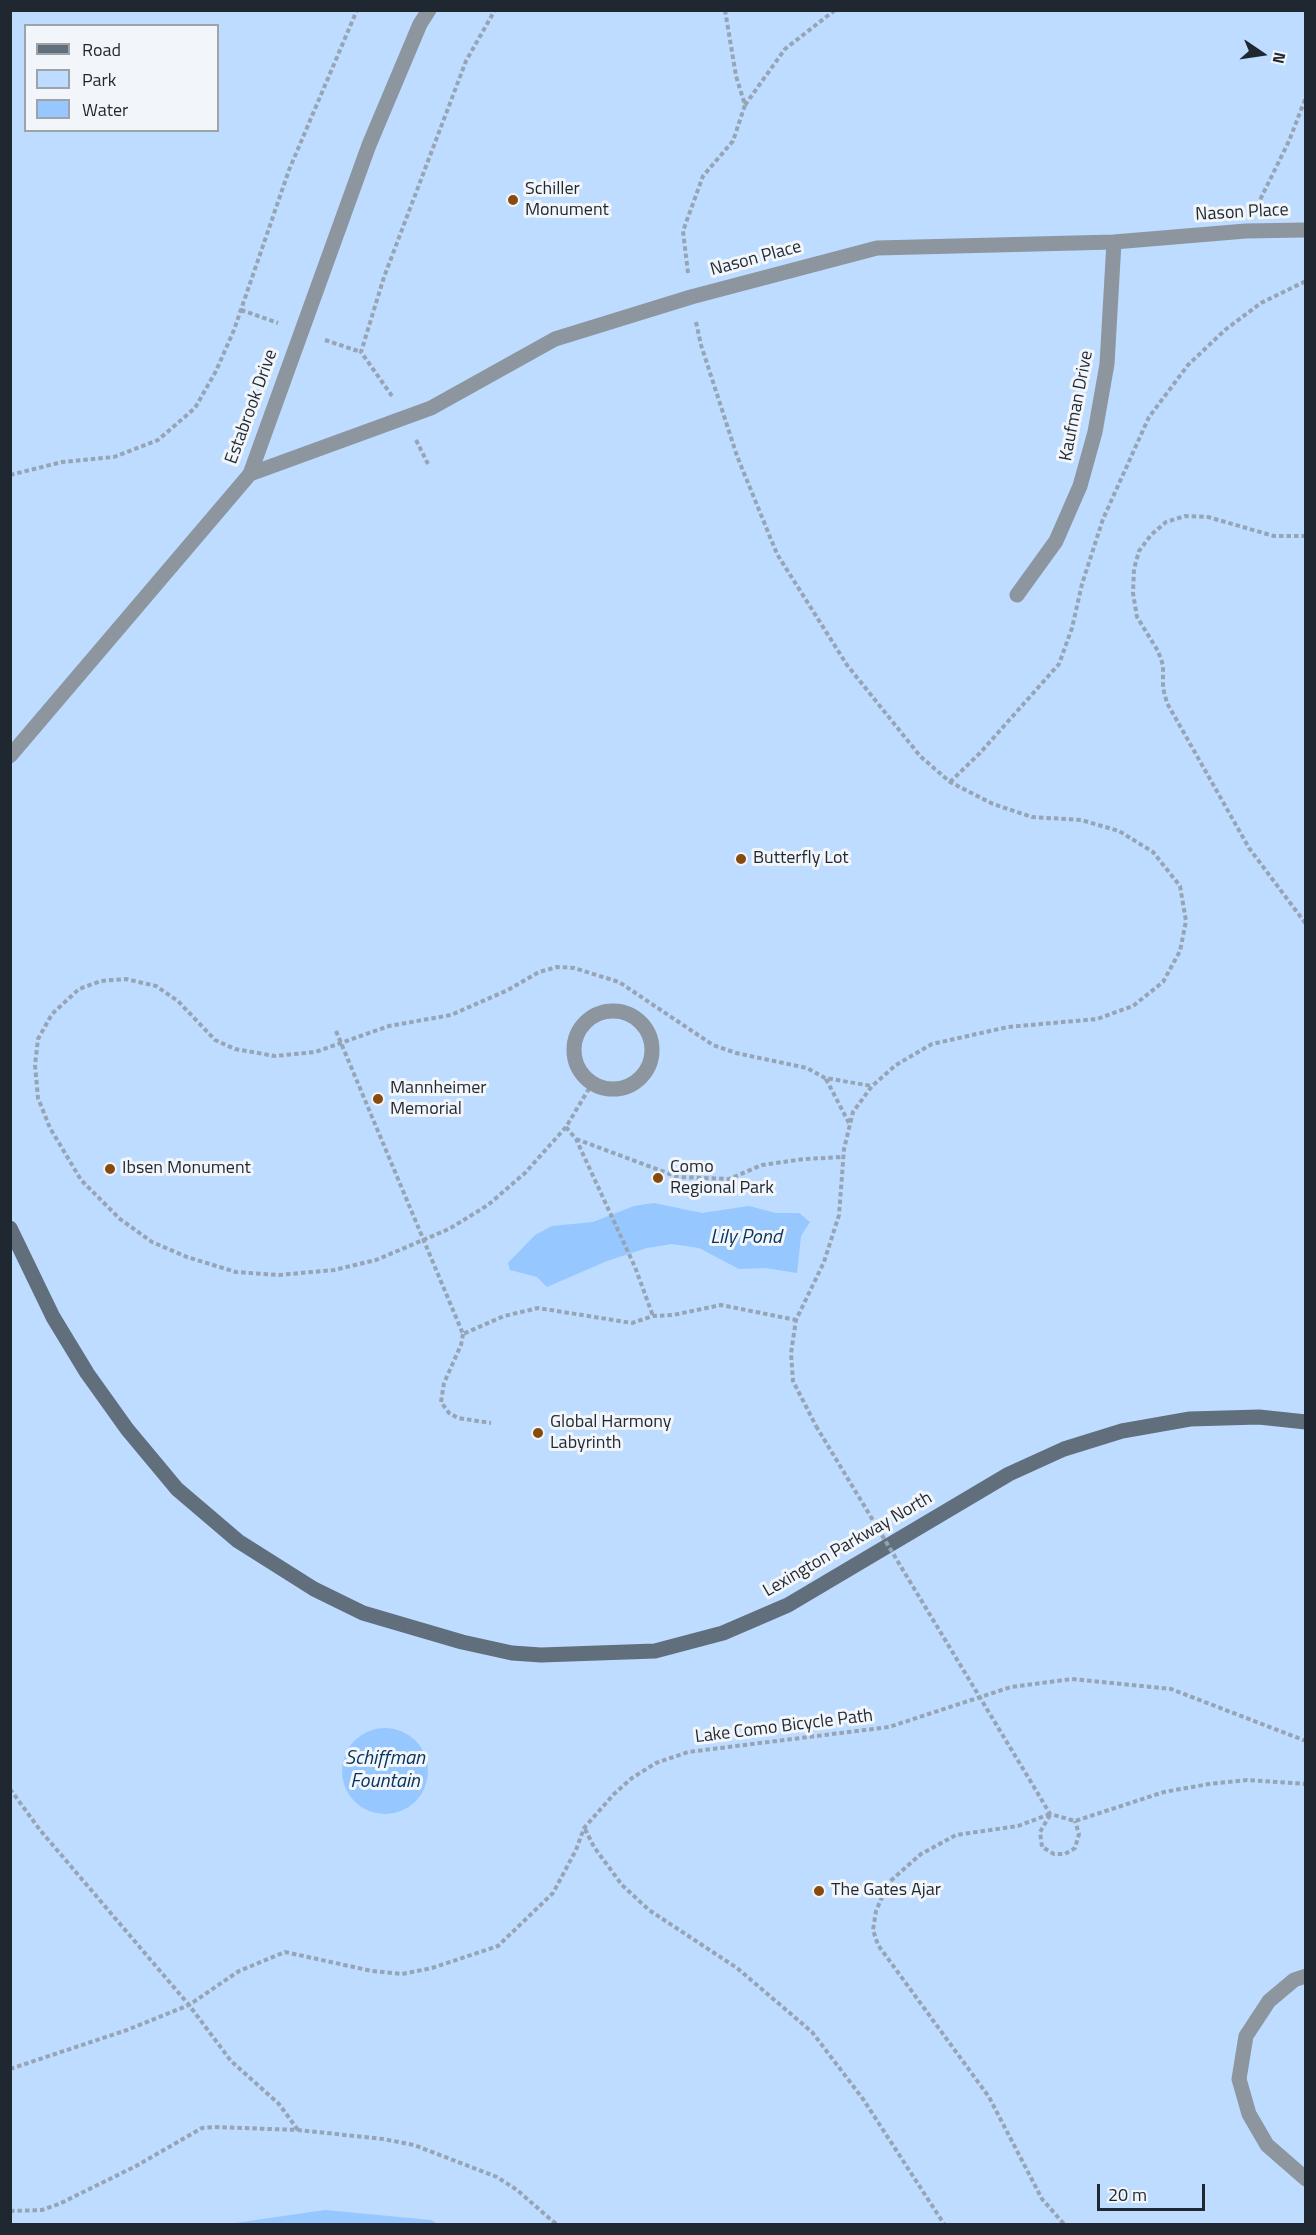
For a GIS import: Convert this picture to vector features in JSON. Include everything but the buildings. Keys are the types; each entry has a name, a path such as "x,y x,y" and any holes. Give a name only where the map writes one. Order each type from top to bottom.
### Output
{"main road":[{"name":"Lexington Parkway North","path":"10,1228 53,1317 87,1373 127,1429 177,1489 229,1533 314,1589 363,1613 462,1642 512,1653 541,1655 656,1651 723,1633 788,1605 1009,1474 1064,1449 1122,1431 1190,1419 1260,1417 1305,1422"}],"street":[{"name":"Estabrook Drive","path":"10,756 250,474 369,145 420,24 429,10"},
{"name":"Nason Place","path":"250,474 431,408 555,339 691,297 877,248 1114,242 1246,231 1305,230"},
{"name":"Kaufman Drive","path":"1017,595 1056,541 1080,486 1095,432 1107,364 1114,242"},
{"path":"621,1011 640,1021 650,1037 652,1053 646,1071 636,1081 622,1088 603,1088 593,1082 585,1077 576,1064 573,1049 579,1029 601,1012 621,1011"},
{"path":"1305,1976 1294,1980 1269,2001 1246,2036 1239,2079 1250,2114 1267,2145 1305,2179"}],"path":[{"path":"10,475 62,462 114,457 158,440 195,408 216,371 234,330 288,170 357,10"},
{"path":"428,464 405,418 361,352 384,277 466,61 495,10"},
{"path":"725,10 736,76 745,105"},
{"path":"835,10 785,49 745,105 733,141 703,177 683,231 691,297 701,345 737,456 777,554 847,665 920,756 950,782 993,804 1032,817 1081,820 1119,831 1153,852 1180,886 1185,921 1180,951 1163,982 1133,1006 1097,1019 1008,1027 932,1044 896,1065 872,1086 853,1112 843,1157 840,1215 824,1262 795,1320 791,1353 793,1381 816,1425 1050,1814"},
{"path":"1246,231 1289,141 1305,97"},
{"path":"950,782 980,753 1059,663 1072,628 1082,584 1103,519 1149,417 1188,365 1225,330 1261,303 1305,281"},
{"path":"1305,536 1274,536 1208,517 1185,516 1166,522 1150,535 1139,551 1134,569 1133,593 1137,616 1158,651 1167,703 1250,848 1305,924"},
{"path":"593,1082 566,1127 509,1189 449,1229 376,1260 334,1270 279,1275 236,1272 187,1257 152,1242 120,1219 81,1180 50,1128 38,1098 35,1065 38,1039 52,1014 79,990 101,981 126,979 156,986 178,1001 215,1040 235,1049 275,1056 315,1052 389,1026 451,1015 508,990 538,972 557,967 574,968 619,982 713,1045 736,1053 807,1068 825,1078 872,1086"},
{"path":"336,1030 426,1240 463,1334 461,1345 444,1383 441,1402 449,1413 458,1418 491,1423"},
{"path":"825,1078 850,1125"},
{"path":"566,1127 576,1139 635,1267 653,1316"},
{"path":"576,1139 678,1177 729,1179 762,1165 804,1159 843,1157"},
{"path":"463,1334 504,1316 538,1308 632,1323 653,1316 673,1315 721,1305 795,1320"},
{"name":"Lake Como Bicycle Path","path":"10,2069 127,2030 189,2005 239,1971 285,1952 372,1971 402,1974 432,1968 498,1946 553,1893 576,1850 584,1828 632,1778 656,1763 688,1752 890,1727 1011,1687 1072,1679 1171,1689 1305,1741"},
{"path":"1064,2224 1042,2199 989,2097 878,1946 873,1930 876,1911 888,1883 921,1854 956,1835 1018,1826 1050,1814 1075,1821 1164,1792 1209,1784 1247,1780 1305,1784"},
{"path":"10,1788 40,1830 189,2005 231,2061 279,2104 298,2130"},
{"path":"1050,1814 1040,1832 1042,1846 1054,1854 1065,1854 1075,1848 1079,1834 1075,1821"},
{"path":"584,1828 622,1885 649,1910 737,1968 812,2032 863,2099 944,2224"},
{"path":"10,2211 42,2211 59,2204 202,2128 298,2130 383,2139 414,2145 497,2177 517,2190 556,2224"}],"green space":[{"name":"Como Regional Park","path":"11,11 1305,11 1305,2224 11,2224"}],"water":[{"name":"Lily Pond","path":"654,1203 702,1213 749,1206 776,1213 799,1213 810,1222 801,1236 797,1273 765,1268 739,1269 699,1248 672,1244 647,1248 607,1261 547,1287 537,1277 510,1270 508,1263 535,1235 552,1226 593,1222 634,1206"},
{"name":"Schiffman Fountain","path":"385,1728 402,1731 416,1740 425,1754 428,1771 425,1788 416,1802 402,1811 385,1814 368,1811 354,1802 345,1788 342,1771 345,1754 354,1740 368,1731"},
{"path":"325,2210 431,2220 438,2224 228,2224"}],"place":[{"name":"Schiller Monument","path":"513,200"},
{"name":"Butterfly Lot","path":"741,859"},
{"name":"Mannheimer Memorial","path":"378,1099"},
{"name":"Ibsen Monument","path":"110,1169"},
{"name":"Como Regional Park","path":"658,1178"},
{"name":"Global Harmony Labyrinth","path":"538,1433"},
{"name":"The Gates Ajar","path":"819,1891"}]}
